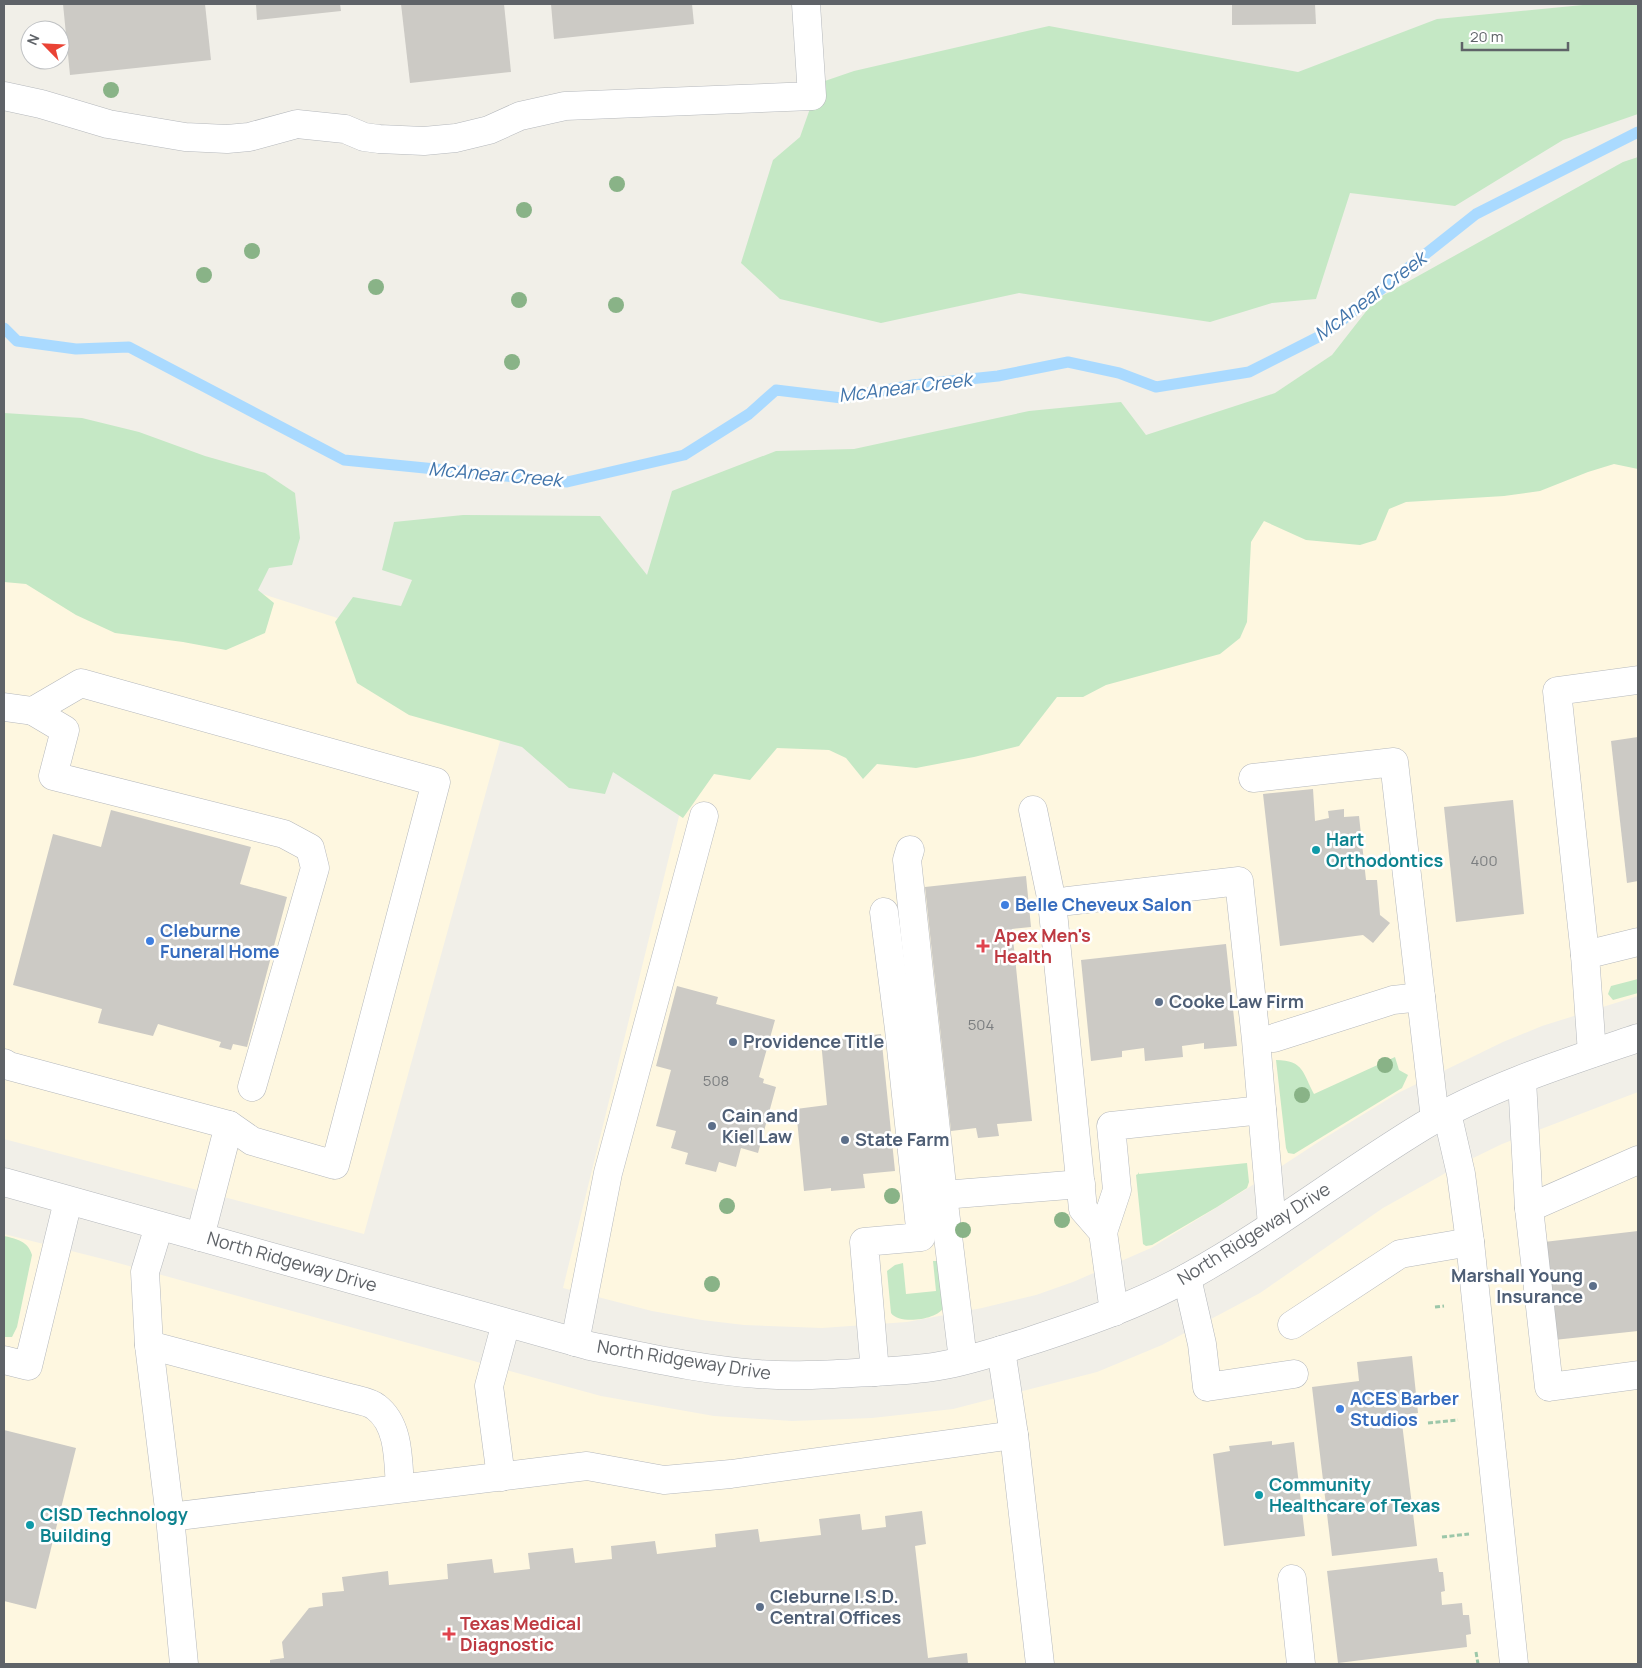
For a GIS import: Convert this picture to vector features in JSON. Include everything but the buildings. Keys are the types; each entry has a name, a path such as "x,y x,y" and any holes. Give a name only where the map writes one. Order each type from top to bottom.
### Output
{"street":[{"path":"4,96 41,104 108,124 185,137 227,139 249,137 297,124 345,129 364,137 379,140 424,141 456,138 489,130 520,116 566,106 812,96 806,4"},
{"path":"1592,1053 1557,690 1632,681"},
{"path":"4,1063 9,1066 229,1125 252,1142 335,1165 436,782 81,683 33,711"},
{"path":"4,707 33,711 65,730 53,776 284,834 310,848 315,868 252,1087"},
{"path":"1253,778 1394,762 1421,996 1441,1116 1461,1174 1470,1242 1514,1664"},
{"path":"1033,810 1052,902 1083,1209 1103,1232"},
{"path":"575,1342 608,1173 704,816"},
{"path":"910,850 907,860 943,1195 963,1360"},
{"path":"1068,901 1238,881 1272,1225"},
{"path":"876,1372 864,1242 921,1237 899,1029 884,912"},
{"path":"1584,955 1638,942"},
{"path":"1274,1038 1393,1000 1421,996"},
{"name":"North Ridgeway Drive","path":"4,1182 590,1346 683,1364 758,1374 828,1375 890,1372 941,1366 1002,1350 1114,1312 1187,1278 1236,1249 1441,1116 1468,1102 1522,1080 1592,1053 1638,1038"},
{"path":"1522,1080 1529,1208 1549,1386 1638,1376"},
{"path":"1114,1312 1103,1232 1117,1190 1111,1126 1262,1110"},
{"path":"200,1237 229,1125"},
{"path":"1529,1208 1638,1160"},
{"path":"943,1195 1081,1184"},
{"path":"4,1360 28,1366 68,1200"},
{"path":"159,1226 145,1272 149,1344 170,1517 184,1664"},
{"path":"1292,1325 1400,1254 1470,1242"},
{"path":"1187,1278 1202,1344 1207,1387 1294,1374"},
{"path":"501,1477 489,1386 506,1323"},
{"path":"149,1344 376,1406 389,1423 396,1440 400,1488"},
{"path":"1002,1350 1014,1435 1040,1664"},
{"path":"170,1517 587,1466 664,1480 731,1474 1014,1435"},
{"path":"1292,1579 1301,1664"}],"path":[{"path":"1476,1652 1478,1664"}],"shaded area":[{"path":"1638,336 1638,996 1542,1026 1503,1042 1398,1093 1151,1248 1073,1282 1036,1295 982,1308 907,1322 822,1328 744,1325 702,1320 652,1311 563,1288 697,743 1255,507"},
{"path":"4,511 518,676 364,1234 4,1139"},
{"path":"1638,1092 1638,1664 4,1664 4,1234 111,1261 601,1396 714,1416 792,1421 872,1418 953,1409 1097,1372 1162,1345 1260,1293 1383,1208 1467,1161 1502,1144"}],"green space":[{"path":"1593,4 1638,4 1638,114 1563,140 1455,206 1350,193 1316,299 1272,303 1210,322 1019,293 881,323 780,299 741,263 773,160 800,137 819,83 854,71 1049,26 1298,72 1437,19"},
{"path":"1638,157 1638,469 1614,464 1540,491 1504,496 1406,502 1389,509 1376,540 1360,545 1306,540 1264,521 1251,542 1247,622 1240,638 1220,654 1106,685 1083,697 1057,697 1019,746 916,768 877,764 863,779 846,758 829,750 777,748 750,780 714,774 683,818 613,772 605,794 569,788 522,747 409,715 357,683 335,622 353,597 401,606 412,580 382,570 394,522 463,515 600,516 647,575 672,491 776,451 854,449 1029,411 1121,402 1146,435 1275,393 1332,355 1375,300 1623,162"},
{"path":"4,413 82,418 139,432 205,456 265,473 295,493 300,538 292,565 269,568 258,590 274,603 265,633 226,650 115,633 76,615 26,584 4,582"},
{"path":"1638,979 1638,993 1613,1000 1608,994 1611,986"},
{"path":"1395,1057 1399,1070 1408,1075 1402,1088 1294,1154 1288,1153 1276,1060 1292,1062 1297,1065 1305,1074 1314,1094"},
{"path":"1247,1163 1249,1182 1247,1188 1152,1245 1146,1246 1143,1244 1136,1175 1138,1172 1139,1174"},
{"path":"4,1236 25,1244 32,1255 17,1327 12,1337 4,1337"},
{"path":"933,1261 940,1261 944,1307 927,1318 910,1320 895,1317 891,1313 887,1271 895,1265 903,1263 906,1294 936,1291"}],"waterway":[{"name":"McAnear Creek","path":"4,328 17,341 76,349 129,347 344,460 567,482 684,455 749,414 776,390 842,398 913,385 998,376 1068,362 1119,373 1156,387 1249,372 1326,333 1476,214 1638,132"}],"place":[{"name":"Hart Orthodontics","path":"1316,850"},
{"name":"Belle Cheveux Salon","path":"1005,905"},
{"name":"Cleburne Funeral Home","path":"150,941"},
{"name":"Apex Men's Health","path":"983,946"},
{"name":"Cooke Law Firm","path":"1159,1002"},
{"name":"Providence Title","path":"733,1042"},
{"name":"Cain and Kiel Law","path":"712,1126"},
{"name":"State Farm","path":"845,1140"},
{"name":"Marshall Young Insurance","path":"1593,1286"},
{"name":"ACES Barber Studios","path":"1340,1409"},
{"name":"Community Healthcare of Texas","path":"1259,1495"},
{"name":"CISD Technology Building","path":"30,1525"},
{"name":"Cleburne I.S.D. Central Offices","path":"760,1607"},
{"name":"Texas Medical Diagnostic","path":"449,1634"}]}
